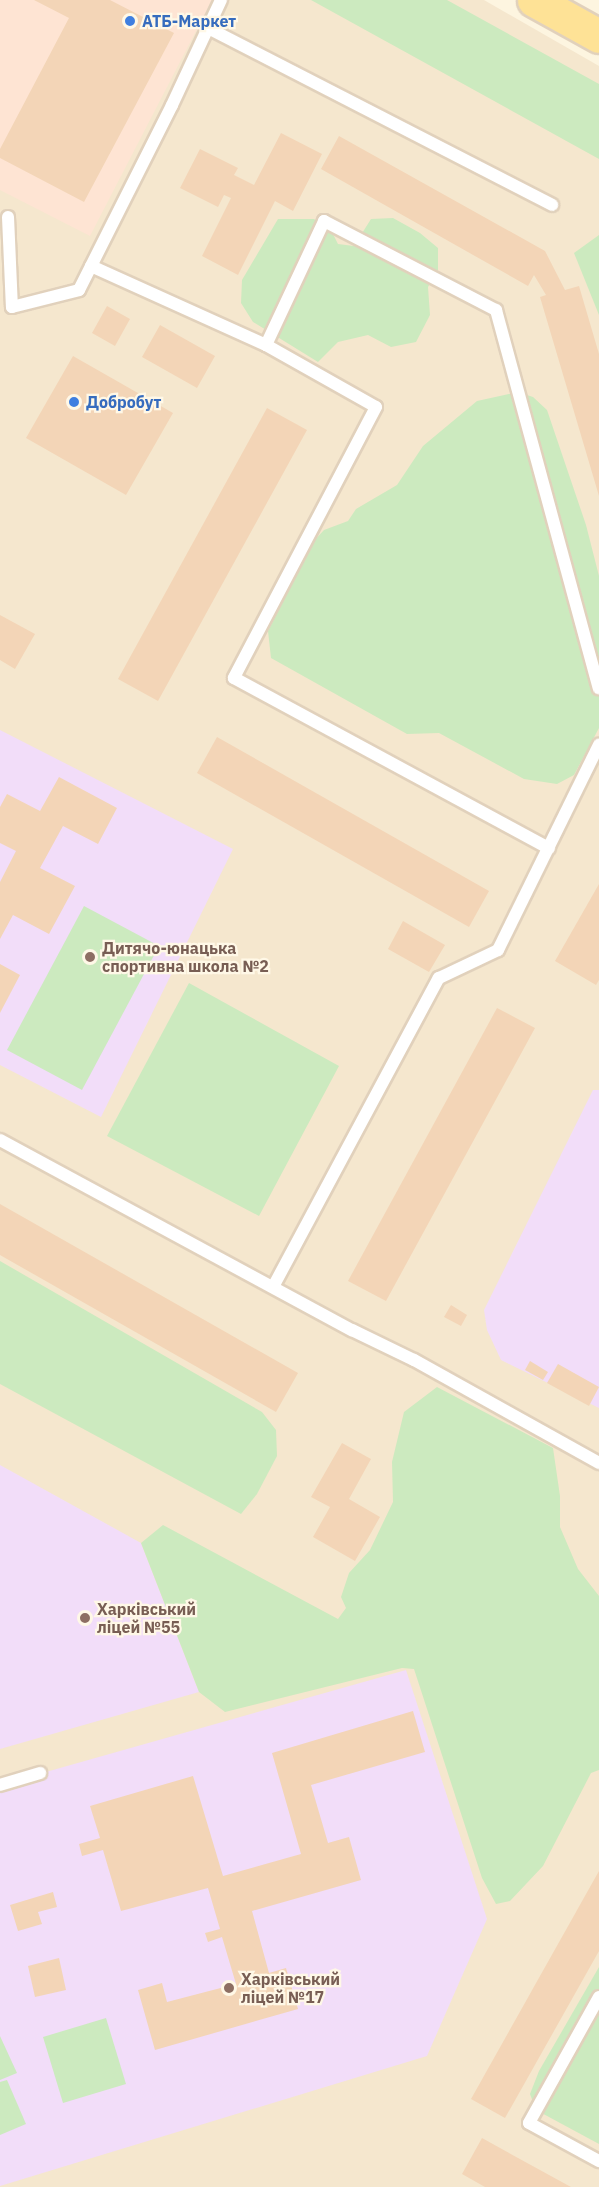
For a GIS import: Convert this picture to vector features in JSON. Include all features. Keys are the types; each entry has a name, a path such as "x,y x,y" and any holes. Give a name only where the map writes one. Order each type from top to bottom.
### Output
{"main road":[{"path":"534,0 599,36"}],"lane":[{"path":"8,217 12,307 79,290 221,0"},
{"path":"208,28 552,205"},
{"path":"266,345 324,220 496,310 599,688"},
{"path":"91,266 266,345 376,407 234,678 549,848"},
{"path":"273,1287 439,978 498,950 599,745"},
{"path":"0,1140 414,1360 599,1462"},
{"path":"0,1785 40,1773"},
{"path":"599,1997 529,2123 599,2161"}],"shaded area":[{"path":"0,0 484,0 599,66 599,2187 0,2187"},
{"path":"0,0 212,0 90,236 0,190"},
{"name":"Дитячо-юнацька спортивна школа №2","path":"0,730 233,849 101,1117 0,1065"},
{"path":"593,1090 599,1090 599,1408 501,1360 487,1330 484,1310"},
{"name":"Харківський ліцей №55","path":"0,1465 141,1543 199,1692 0,1749"},
{"name":"Харківський ліцей №17","path":"406,1670 487,1919 427,2056 0,2186 0,1785"}],"green space":[{"path":"311,0 447,0 599,84 599,159"},
{"path":"393,218 420,233 438,248 438,270 428,287 430,315 416,342 391,347 368,335 338,342 318,362 253,322 241,303 242,280 278,219 314,219 331,230 338,244 354,246 371,219"},
{"path":"599,235 599,315 574,253"},
{"path":"518,392 533,397 547,410 586,525 599,576 599,728 574,775 557,784 524,779 439,733 407,734 271,658 268,631 312,543 324,530 348,521 356,509 397,485 423,446 477,401"},
{"path":"84,906 159,946 82,1090 7,1050"},
{"path":"189,983 339,1066 259,1216 107,1136"},
{"path":"0,1261 262,1412 276,1430 277,1456 257,1494 241,1514 0,1384"},
{"path":"437,1387 553,1448 560,1496 560,1527 578,1569 599,1596 599,1770 591,1773 543,1866 510,1901 496,1904 482,1878 414,1669 402,1668 225,1712 199,1692 141,1543 163,1525 338,1619 346,1608 341,1597 349,1573 370,1550 393,1502 392,1462 404,1412"},
{"path":"599,1967 599,2144 536,2110 530,2094 539,2071"},
{"path":"106,2018 126,2084 63,2103 43,2037"},
{"path":"0,2036 17,2073 0,2080"},
{"path":"7,2080 26,2124 0,2135 0,2082"}],"building":[{"path":"34,0 110,0 174,33 84,202 0,158 0,149 69,18"},
{"path":"281,133 322,154 293,211 275,201 238,275 202,256 231,198 224,195 218,207 180,188 200,149 238,168 234,175 254,185"},
{"path":"339,136 545,251 565,290 579,286 599,354 599,496 540,297 546,295 534,275 528,286 321,169"},
{"path":"107,306 130,319 115,346 92,333"},
{"path":"160,325 215,356 197,388 142,357"},
{"path":"73,356 173,413 126,495 26,438"},
{"path":"267,408 307,430 158,701 118,679"},
{"path":"0,615 35,634 15,669 0,660"},
{"path":"217,737 489,891 469,927 197,773"},
{"path":"59,777 117,808 98,844 63,826 40,868 75,886 49,934 13,915 0,939 0,882 16,851 0,843 0,807 7,794 40,811"},
{"path":"599,884 599,980 596,985 555,961"},
{"path":"403,921 445,945 429,972 388,949"},
{"path":"0,964 20,975 0,1013"},
{"path":"497,1008 535,1028 386,1301 348,1281"},
{"path":"0,1204 298,1373 276,1412 0,1255"},
{"path":"451,1305 467,1315 461,1326 444,1317"},
{"path":"530,1361 548,1372 543,1380 525,1370"},
{"path":"558,1364 599,1387 589,1406 547,1383"},
{"path":"342,1443 371,1459 349,1499 380,1517 355,1561 313,1537 330,1507 311,1497"},
{"path":"413,1711 425,1752 311,1785 328,1843 349,1837 361,1880 252,1911 269,1973 286,1968 298,2009 155,2050 138,1990 162,1983 167,2002 236,1984 222,1937 208,1942 205,1933 220,1929 208,1888 121,1911 103,1850 82,1856 79,1844 100,1838 90,1806 193,1776 223,1876 301,1854 272,1753"},
{"path":"599,1871 599,1951 505,2118 471,2099"},
{"path":"53,1892 57,1907 38,1912 42,1924 18,1931 10,1905"},
{"path":"59,1958 66,1990 35,1997 28,1966"},
{"path":"482,2138 571,2187 485,2187 462,2174"}],"place":[{"name":"АТБ-Маркет","path":"130,21"},
{"name":"Добробут","path":"74,402"},
{"name":"Дитячо-юнацька спортивна школа №2","path":"90,957"},
{"name":"Харківський ліцей №55","path":"85,1618"},
{"name":"Харківський ліцей №17","path":"229,1988"}]}
